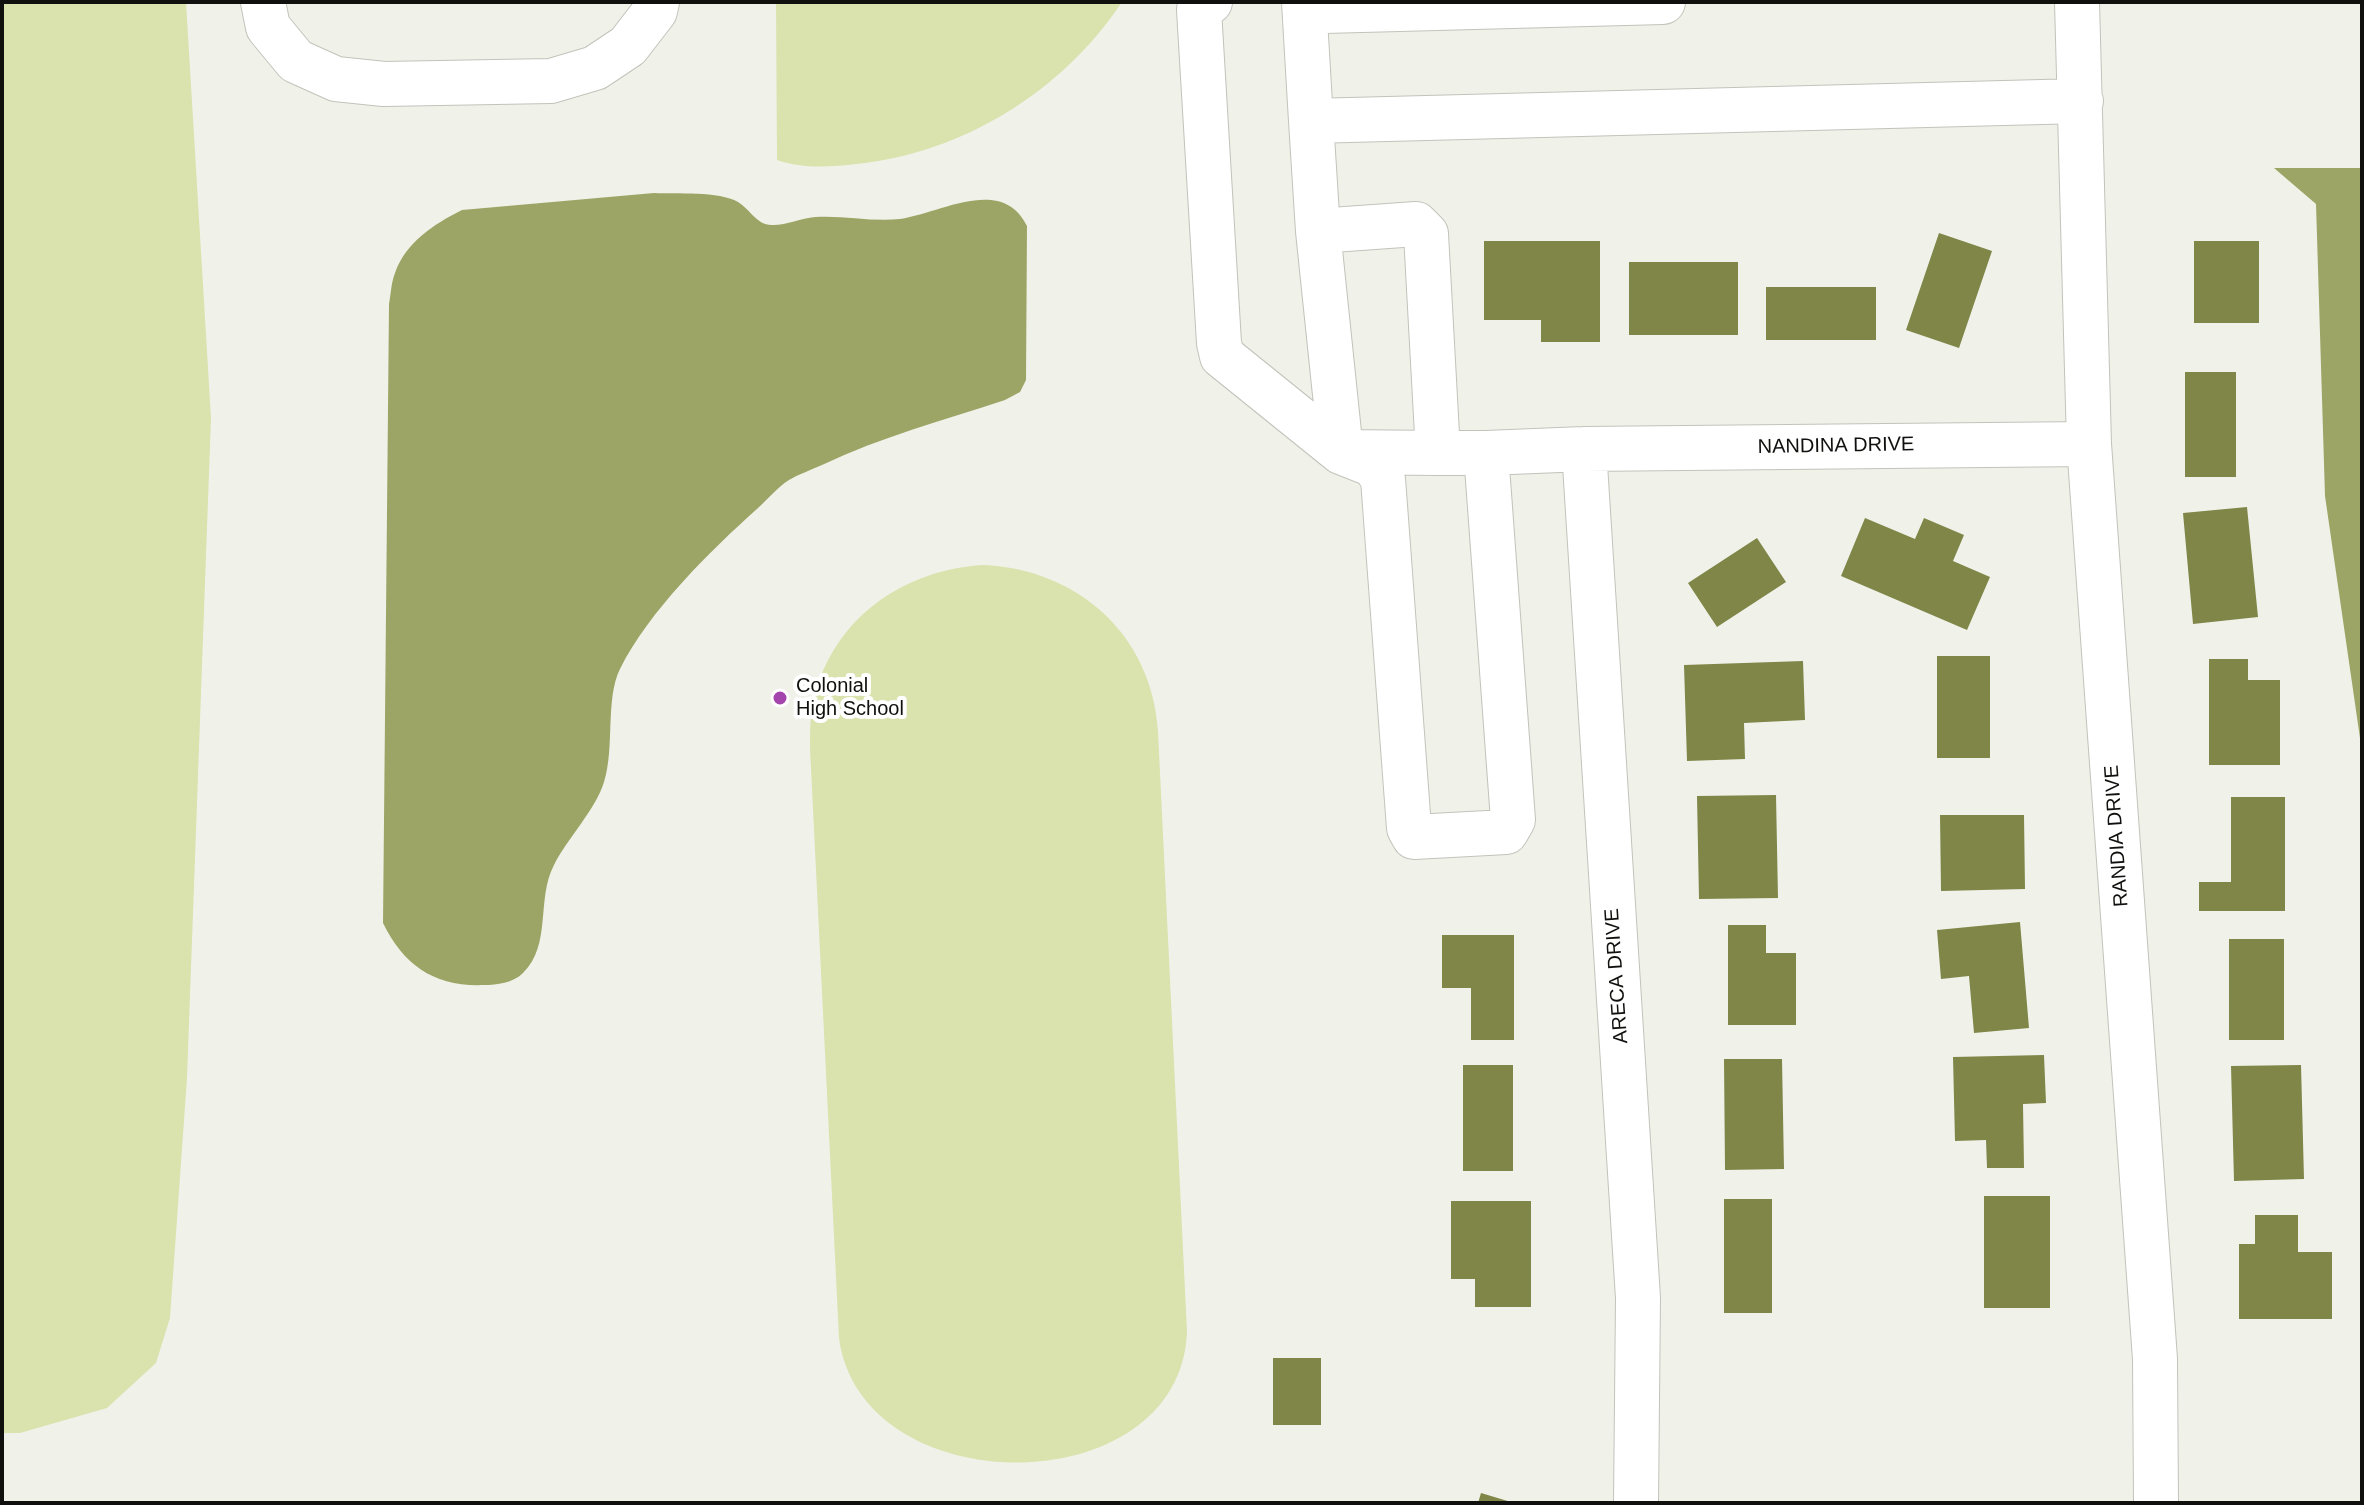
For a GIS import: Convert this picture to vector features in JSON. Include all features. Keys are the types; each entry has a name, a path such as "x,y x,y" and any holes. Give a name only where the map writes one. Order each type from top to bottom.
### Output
{"street":[{"path":"263,2 268,27 296,61 336,79 384,84 551,81 595,68 628,46 655,11 657,2"},
{"path":"1210,2 1199,10 1222,356 1341,452 1374,465 1383,479 1409,828 1414,837 1506,832 1513,820 1486,453"},
{"path":"1304,2 1318,231 1341,452"},
{"path":"1312,2 1324,11 1663,2"},
{"name":"RANDIA DRIVE","path":"2077,2 2089,444 2155,1359 2156,1503"},
{"path":"1311,121 2081,101"},
{"path":"1318,231 1416,224 1426,234 1438,453"},
{"name":"NANDINA DRIVE","path":"1341,452 1486,453 1584,449 2089,444"},
{"name":"ARECA DRIVE","path":"1584,449 1638,1298 1636,1503"}],"shaded area":[{"path":"2,2 186,2 211,418 187,1078 170,1318 156,1363 107,1408 20,1433 2,1433"},
{"path":"776,2 1122,2 1071,63 1007,112 972,131 935,147 896,158 817,166 777,160"},
{"path":"2274,168 2362,168 2362,752 2325,496 2316,204"},
{"path":"654,193 730,198 767,225 815,217 900,219 970,201 1002,203 1016,211 1027,226 1026,380 1020,392 1005,400 890,437 793,478 701,563 647,625 620,669 613,695 604,782 595,803 554,865 546,892 538,949 532,962 523,973 505,983 466,985 450,982 436,978 411,962 383,923 389,304 393,281 400,262 414,243 441,221 462,210"},
{"path":"983,565 1018,569 1050,579 1079,594 1104,614 1125,637 1141,665 1153,696 1158,731 1187,1332 1171,1389 1133,1429 1080,1454 1019,1462 957,1455 902,1432 860,1393 839,1338 810,748 813,704 824,670 855,622 876,603 900,588 954,569"}],"building":[{"path":"1939,233 1992,251 1959,348 1906,330"},
{"path":"1484,241 1600,241 1600,342 1541,342 1541,320 1484,320"},
{"path":"2194,241 2259,241 2259,323 2194,323"},
{"path":"1629,262 1738,262 1738,335 1629,335"},
{"path":"1766,287 1876,287 1876,340 1766,340"},
{"path":"2185,372 2236,372 2236,477 2185,477"},
{"path":"2247,507 2258,617 2193,624 2183,513"},
{"path":"1865,518 1915,539 1924,518 1964,535 1953,561 1990,577 1967,630 1841,576"},
{"path":"1757,538 1786,582 1717,627 1688,583"},
{"path":"1937,656 1990,656 1990,758 1937,758"},
{"path":"2209,659 2248,659 2248,680 2280,680 2280,765 2209,765"},
{"path":"1803,661 1805,720 1744,723 1745,759 1687,761 1684,665"},
{"path":"1776,795 1778,898 1699,899 1697,796"},
{"path":"2231,797 2285,797 2285,911 2199,911 2199,882 2231,882"},
{"path":"1940,815 2024,815 2025,889 1941,891"},
{"path":"2020,922 2029,1028 1974,1033 1969,976 1941,979 1937,930"},
{"path":"1728,925 1766,925 1766,953 1796,953 1796,1025 1728,1025"},
{"path":"1442,935 1514,935 1514,1040 1471,1040 1471,988 1442,988"},
{"path":"2229,939 2284,939 2284,1040 2229,1040"},
{"path":"2044,1055 2046,1103 2023,1104 2024,1168 1987,1168 1986,1140 1955,1141 1953,1057"},
{"path":"1724,1059 1782,1059 1784,1169 1725,1170"},
{"path":"1463,1065 1513,1065 1513,1171 1463,1171"},
{"path":"2301,1065 2304,1179 2234,1181 2231,1066"},
{"path":"1984,1196 2050,1196 2050,1308 1984,1308"},
{"path":"1724,1199 1772,1199 1772,1313 1724,1313"},
{"path":"1451,1201 1531,1201 1531,1307 1475,1307 1475,1279 1451,1279"},
{"path":"2255,1215 2298,1215 2298,1252 2332,1252 2332,1319 2239,1319 2239,1244 2255,1244"},
{"path":"1273,1358 1321,1358 1321,1425 1273,1425"},
{"path":"1481,1493 1511,1502 1511,1503 1478,1503"}],"place":[{"name":"Colonial High School","path":"780,698"}]}
